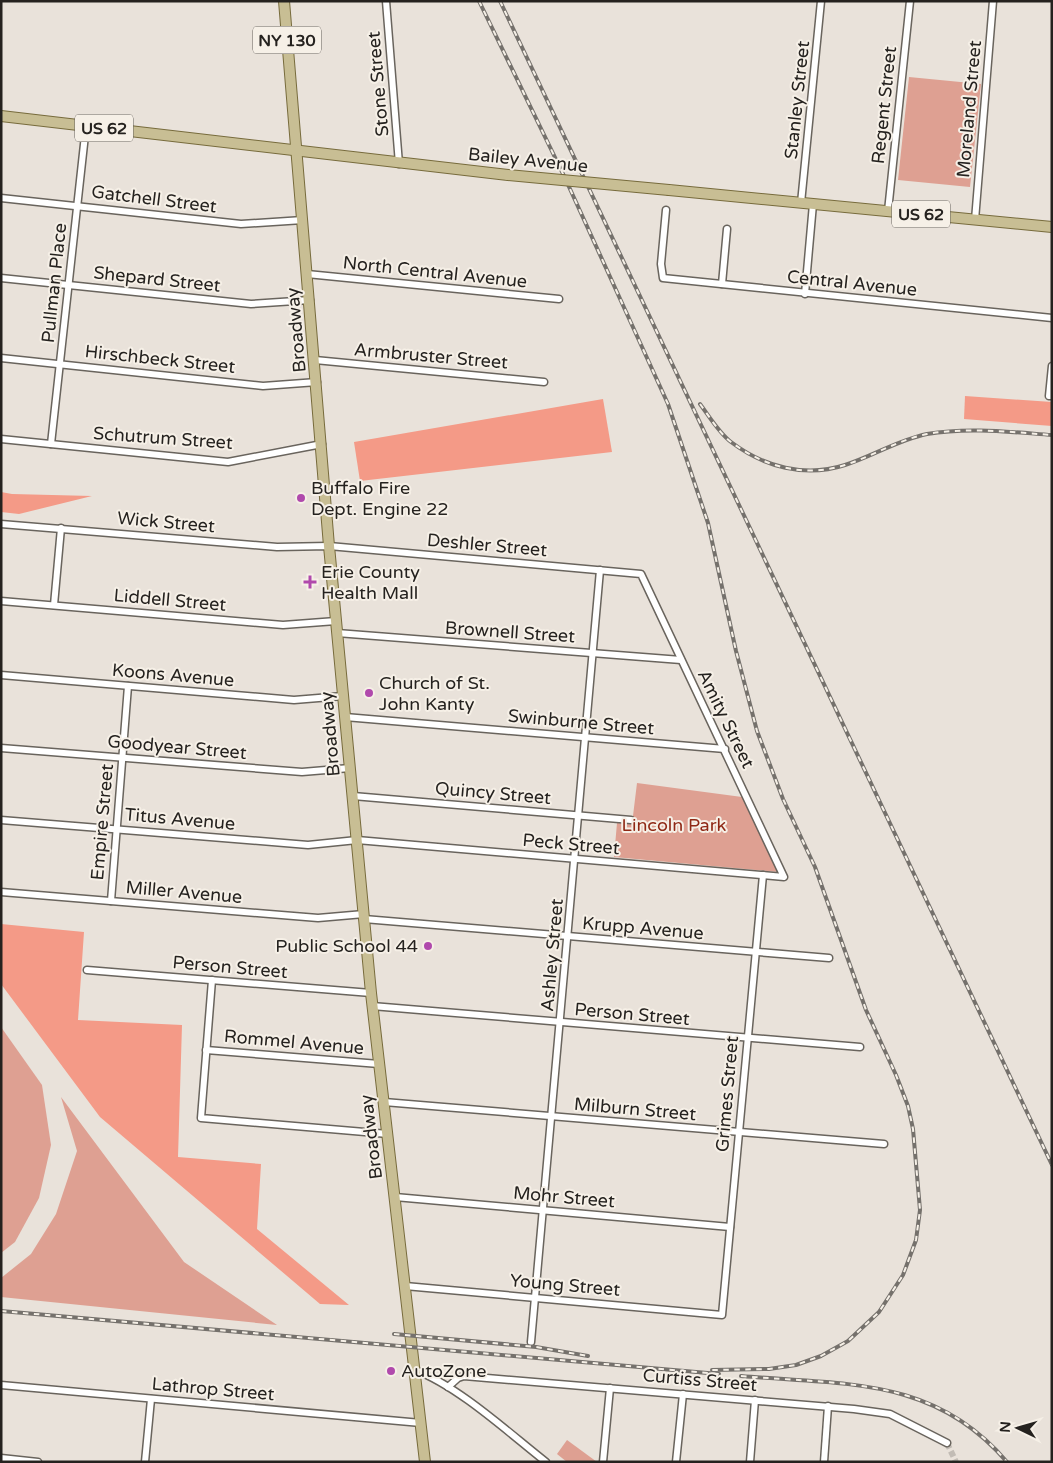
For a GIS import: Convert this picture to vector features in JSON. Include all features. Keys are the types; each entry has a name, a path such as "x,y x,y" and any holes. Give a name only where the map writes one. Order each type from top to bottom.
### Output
{"main road":[{"name":"Broadway","path":"284,1 329,546 372,1006 426,1462"},
{"name":"Bailey Avenue","path":"1,116 399,164 1052,227"}],"street":[{"name":"Stone Street","path":"386,1 399,164"},
{"name":"Stanley Street","path":"801,203 822,1"},
{"name":"Regent Street","path":"888,211 910,1"},
{"name":"Moreland Street","path":"974,220 994,1"},
{"name":"Pullman Place","path":"52,444 86,126"},
{"name":"Gatchell Street","path":"1,198 241,224 303,220"},
{"path":"805,294 813,204"},
{"name":"Central Avenue","path":"666,210 661,264 663,278 1052,318"},
{"path":"722,284 727,229"},
{"name":"North Central Avenue","path":"308,274 559,299"},
{"name":"Shepard Street","path":"1,278 251,304 310,300"},
{"name":"Hirschbeck Street","path":"1,358 263,386 316,382"},
{"name":"Armbruster Street","path":"315,360 544,382"},
{"path":"1050,396 1052,366"},
{"name":"Schutrum Street","path":"1,439 228,462 322,444"},
{"name":"Wick Street","path":"1,524 277,547 329,546"},
{"path":"54,605 60,528"},
{"name":"Deshler Street","path":"329,546 641,574"},
{"name":"Ashley Street","path":"532,1342 600,570"},
{"name":"Amity Street","path":"641,574 784,877"},
{"name":"Liddell Street","path":"1,601 284,625 336,621"},
{"name":"Brownell Street","path":"337,633 681,660"},
{"name":"Koons Avenue","path":"1,675 294,700 343,696"},
{"name":"Empire Street","path":"111,901 128,686"},
{"name":"Swinburne Street","path":"345,717 725,749"},
{"name":"Goodyear Street","path":"1,748 302,772 350,768"},
{"name":"Quincy Street","path":"353,796 631,820"},
{"name":"Titus Avenue","path":"1,820 308,845 357,840"},
{"name":"Peck Street","path":"357,840 784,877"},
{"name":"Grimes Street","path":"722,1315 762,875"},
{"name":"Miller Avenue","path":"1,892 318,918 364,916"},
{"name":"Krupp Avenue","path":"364,916 756,953 829,958"},
{"name":"Person Street","path":"87,970 371,993"},
{"path":"212,980 200,1118 388,1134"},
{"name":"Person Street","path":"372,1006 860,1047"},
{"name":"Rommel Avenue","path":"206,1050 379,1064"},
{"name":"Milburn Street","path":"384,1102 884,1144"},
{"name":"Mohr Street","path":"395,1197 730,1226"},
{"name":"Young Street","path":"405,1286 722,1315"},
{"path":"415,1370 431,1376 448,1387 546,1462"},
{"name":"Curtiss Street","path":"448,1387 458,1378 464,1376 828,1406 890,1414 947,1443"},
{"name":"Lathrop Street","path":"1,1385 421,1423"},
{"path":"603,1462 610,1388"},
{"path":"676,1462 683,1394"},
{"path":"145,1462 151,1399"},
{"path":"750,1462 756,1400"},
{"path":"824,1462 828,1406"},
{"path":"1,1458 38,1462"}],"green space":[{"path":"909,77 981,84 970,187 898,180"},
{"name":"Lincoln Park","path":"637,783 742,797 779,872 614,857 617,823 632,824"},
{"path":"1,1027 42,1085 51,1145 39,1198 15,1242 1,1253"},
{"path":"61,1097 184,1262 277,1325 1,1297 1,1278 31,1254 56,1214 77,1151"},
{"path":"567,1440 597,1462 567,1462 557,1454"}],"shaded area":[{"path":"965,396 1052,402 1052,426 964,419"},
{"path":"603,399 612,452 360,481 354,442"},
{"path":"1,492 12,494 92,496 19,514 1,512"},
{"path":"1,924 84,932 78,1020 182,1025 178,1157 261,1164 257,1229 349,1305 320,1304 100,1117 1,984"}],"tunnel":[{"path":"947,1443 956,1462"}],"railway":[{"path":"479,1 565,178 668,404 708,523 736,651 757,731 783,799 815,867 866,1010 908,1106 913,1129 920,1210 916,1240 903,1275 879,1312 848,1341 821,1356 796,1365 769,1369 712,1370"},
{"path":"500,1 1052,1165"},
{"path":"700,404 722,434 744,451 771,464 800,470 830,469 845,465 906,440 927,434 973,430 1052,435"},
{"path":"1,1311 719,1374"},
{"path":"394,1334 536,1347 588,1356"},
{"path":"741,1376 851,1384 885,1390 918,1399 949,1414 979,1434 1007,1462"}],"place":[{"name":"Buffalo Fire Dept. Engine 22","path":"301,498"},
{"name":"Erie County Health Mall","path":"310,582"},
{"name":"Church of St. John Kanty","path":"369,693"},
{"name":"Public School 44","path":"428,946"},
{"name":"AutoZone","path":"391,1371"}]}
